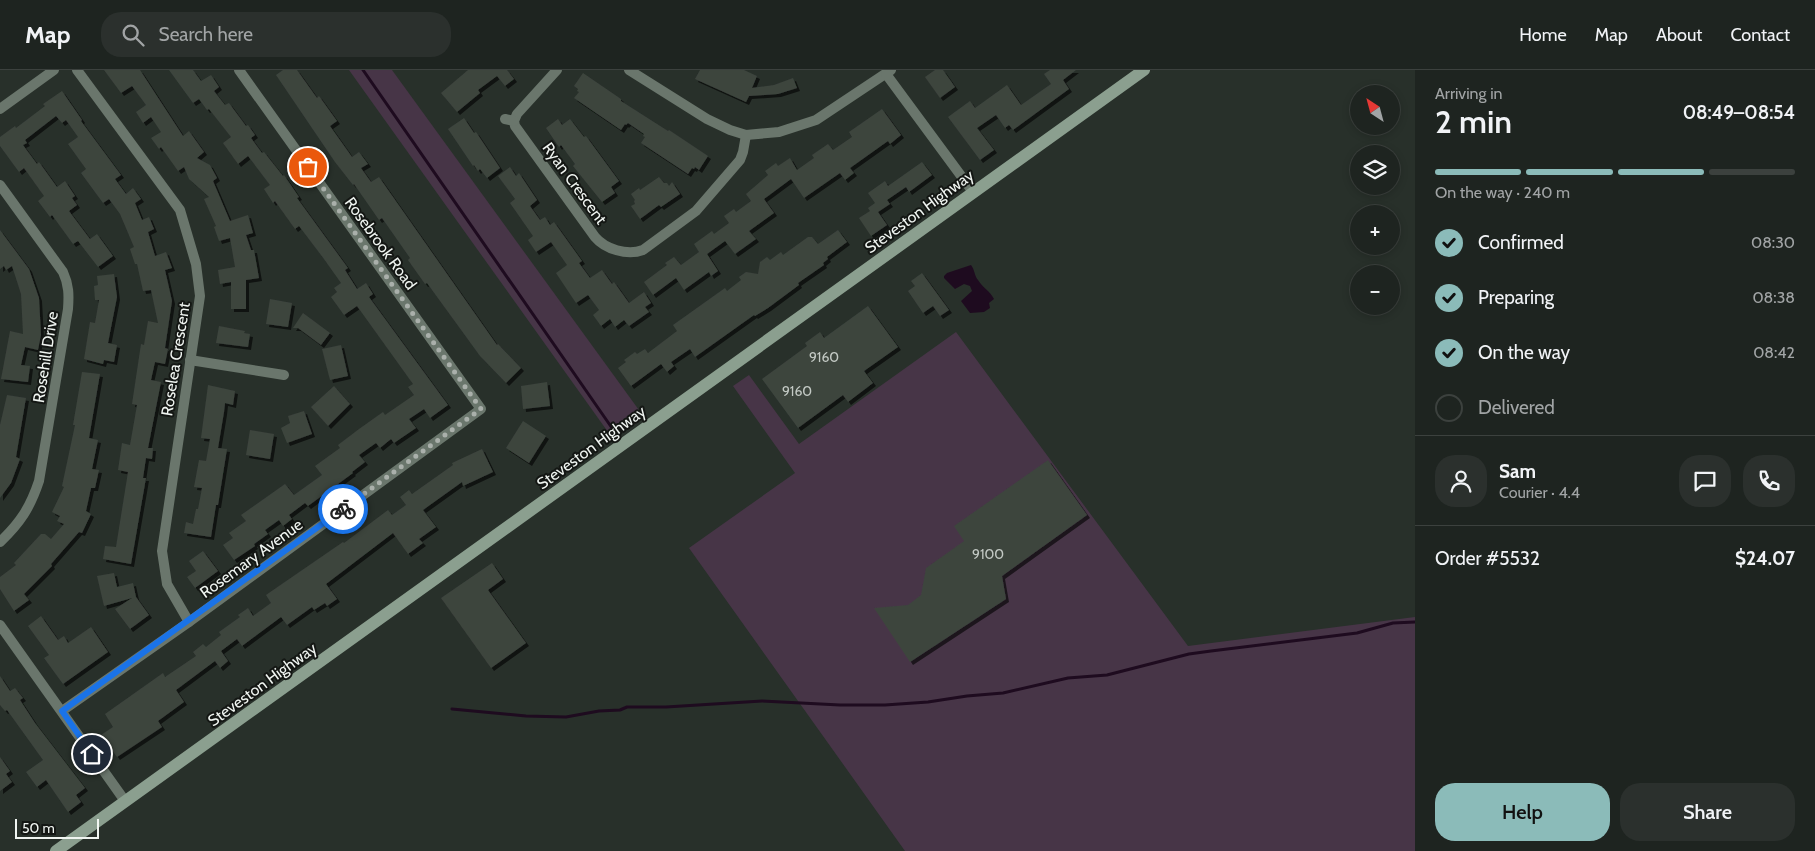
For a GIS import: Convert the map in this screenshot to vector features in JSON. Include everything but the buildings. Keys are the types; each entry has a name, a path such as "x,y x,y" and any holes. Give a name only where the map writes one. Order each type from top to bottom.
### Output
{"main road":[{"name":"Steveston Highway","path":"56,851 1144,70"}],"street":[{"path":"0,110 54,70"},
{"name":"Roselea Crescent","path":"77,70 180,210 196,264 200,296 162,551 167,584 189,622"},
{"name":"Rosebrook Road","path":"239,70 481,409"},
{"name":"Ryan Crescent","path":"556,70 510,120 598,240 610,248 633,252 643,250 700,207 740,160 746,135"},
{"path":"630,70 706,119 746,135 779,132 816,120 889,72 973,192"},
{"name":"Rosehill Drive","path":"0,185 63,272 69,287 67,319 39,481 33,501 24,516 0,542"},
{"path":"190,360 284,375"},
{"name":"Rosemary Avenue","path":"62,711 189,622 481,409"},
{"path":"0,625 125,801"}],"shaded area":[{"path":"349,70 392,70 644,417 613,439"},
{"path":"971,265 977,278 994,299 989,303 990,308 984,312 970,313 961,301 972,291 970,286 964,284 955,289 944,278 947,273"},
{"path":"956,332 1188,646 1415,617 1415,851 905,851 689,548 795,473 733,386 749,375 799,444"}],"waterway":[{"path":"363,70 612,428"},
{"path":"452,709 526,716 566,717 599,711 620,710 627,707 666,707 762,701 840,705 885,705 928,702 1003,693 1068,678 1107,675 1189,654 1357,633 1393,623 1415,622"}],"way so far":[{"path":"308,167 481,409 343,509"}],"route":[{"path":"92,754 62,711 189,622 343,509"}]}
